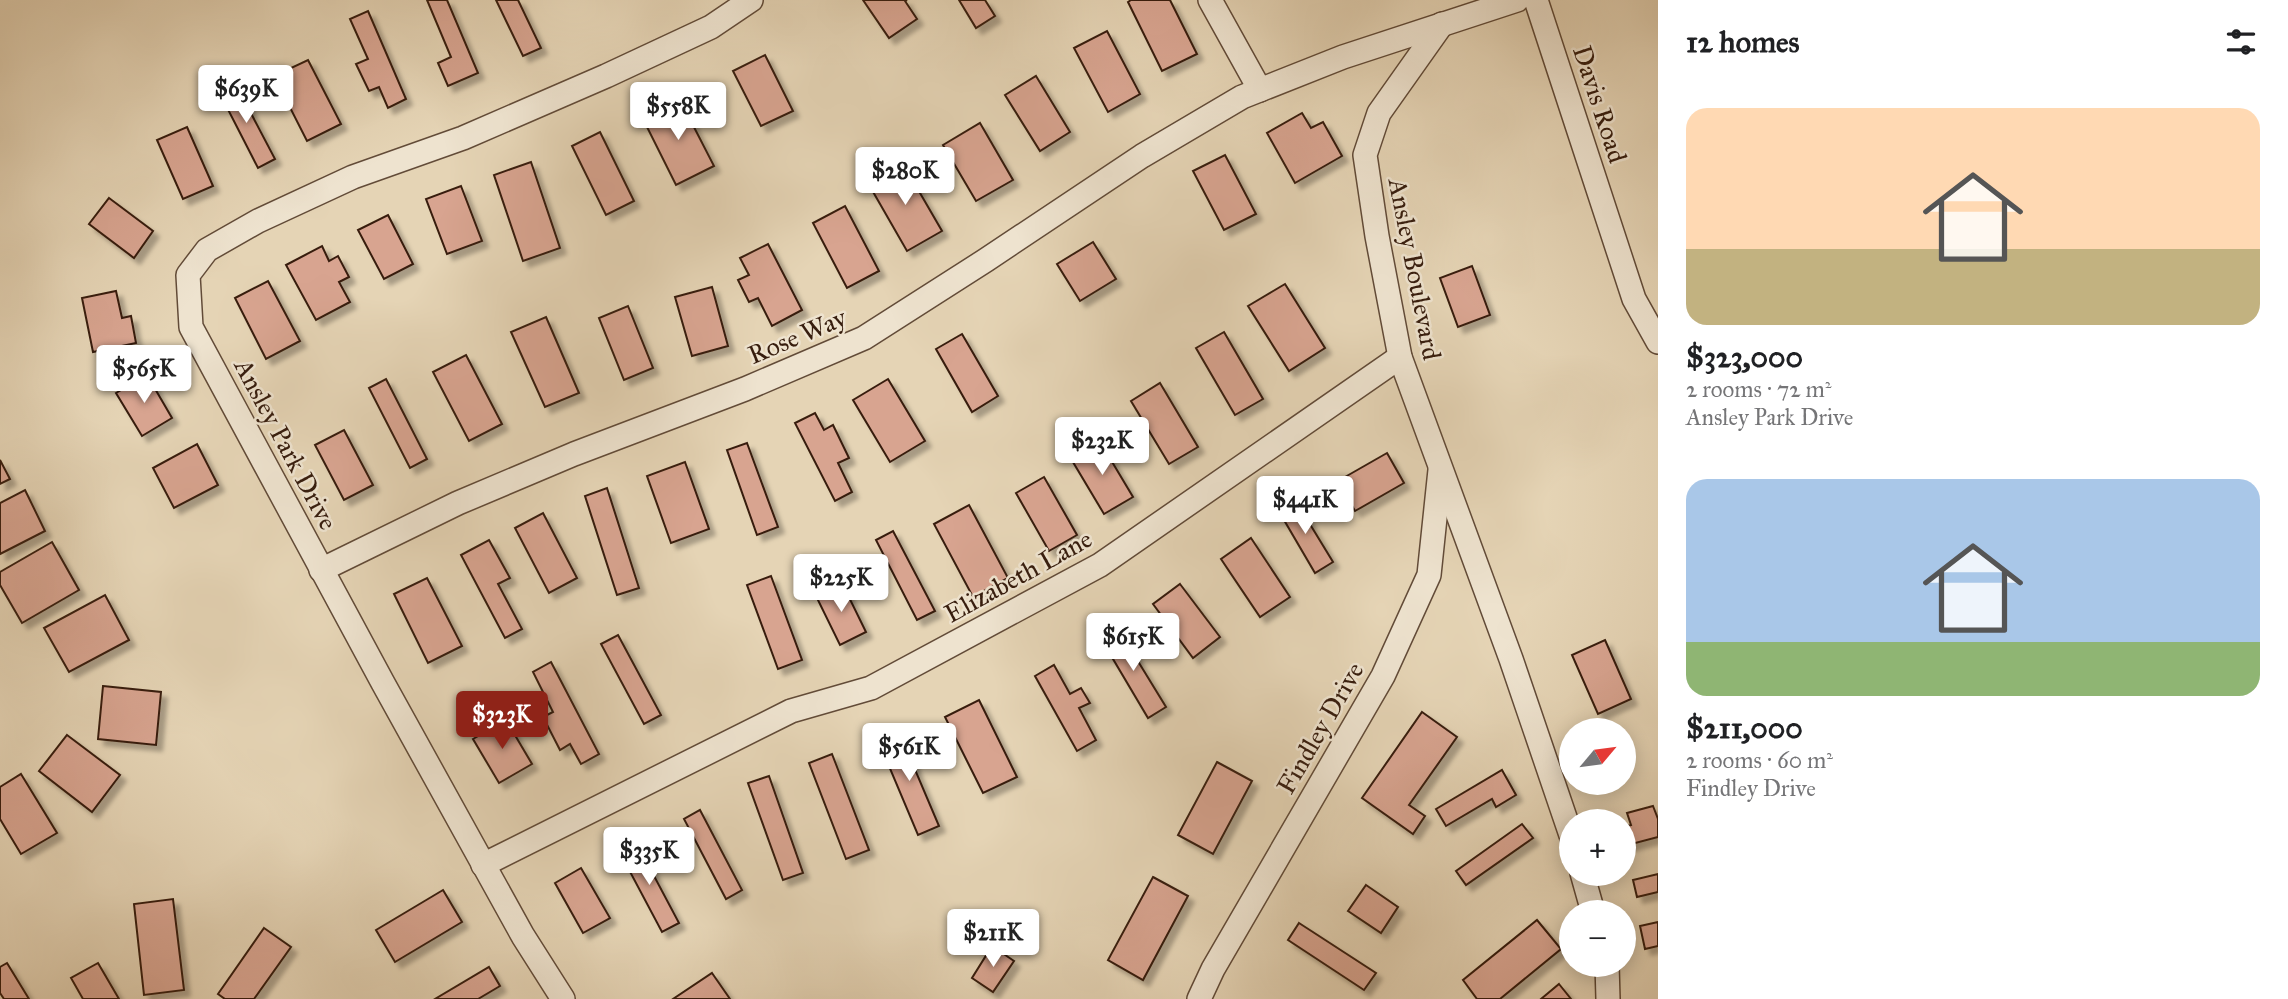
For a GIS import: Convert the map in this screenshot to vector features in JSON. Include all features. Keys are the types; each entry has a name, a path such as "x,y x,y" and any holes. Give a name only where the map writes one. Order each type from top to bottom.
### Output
{"street":[{"name":"Ansley Park Drive","path":"563,999 523,936 321,570 191,327 188,275 208,250 258,221 354,177 463,138 606,76 711,27 751,0"},
{"path":"1210,0 1260,90 1343,57 1517,0"},
{"name":"Davis Road","path":"1536,0 1634,299 1658,342"},
{"name":"Ansley Boulevard","path":"1442,24 1379,113 1365,155 1377,236 1400,357 1511,659 1562,809"},
{"name":"Rose Way","path":"321,570 457,503 864,338 1142,156 1242,97 1260,90"},
{"name":"Elizabeth Lane","path":"484,865 791,711 871,688 1100,565 1400,357"},
{"name":"Findley Drive","path":"1199,999 1213,969 1389,663 1429,575 1441,467"},
{"path":"1607,977 1608,999"}],"building":[{"path":"427,0 447,0 478,73 448,86 438,63 451,57"},
{"path":"496,0 518,0 541,48 523,56"},
{"path":"863,0 907,0 905,1 917,19 889,38"},
{"path":"959,0 985,0 995,16 976,28"},
{"path":"1170,0 1197,54 1162,71 1128,2"},
{"path":"368,11 406,99 388,108 379,87 369,91 356,64 368,59 350,19"},
{"path":"1107,31 1140,94 1108,112 1074,48"},
{"path":"765,55 793,111 761,126 733,71"},
{"path":"308,60 341,124 307,141 274,76"},
{"path":"1036,76 1070,132 1040,151 1005,95"},
{"path":"234,81 275,159 258,168 218,90"},
{"path":"679,98 714,166 676,185 642,117"},
{"path":"1302,113 1311,128 1323,122 1342,156 1295,183 1267,133"},
{"path":"980,123 1013,180 976,201 943,145"},
{"path":"187,127 213,186 183,199 157,140"},
{"path":"600,132 634,201 606,215 572,146"},
{"path":"1225,155 1256,214 1224,230 1193,171"},
{"path":"531,162 560,248 523,261 494,175"},
{"path":"902,162 942,231 907,251 868,183"},
{"path":"461,186 482,241 447,254 426,199"},
{"path":"109,198 153,231 134,258 89,224"},
{"path":"845,206 879,271 847,288 813,223"},
{"path":"388,215 413,264 384,279 358,230"},
{"path":"1093,242 1116,279 1080,301 1057,264"},
{"path":"768,244 802,310 772,326 758,298 749,302 738,280 749,275 740,258"},
{"path":"322,246 329,261 338,256 349,277 339,282 350,302 316,320 286,265"},
{"path":"1472,266 1490,315 1458,327 1440,278"},
{"path":"268,281 300,341 266,359 235,298"},
{"path":"1285,284 1325,348 1289,371 1248,306"},
{"path":"712,287 728,346 692,356 675,297"},
{"path":"116,291 122,318 131,316 136,343 93,352 82,298"},
{"path":"628,306 653,368 624,380 599,318"},
{"path":"546,317 579,393 545,407 511,332"},
{"path":"1224,332 1263,399 1235,415 1196,348"},
{"path":"962,334 998,396 972,412 936,349"},
{"path":"466,355 502,424 469,441 433,372"},
{"path":"147,375 172,418 142,436 116,393"},
{"path":"386,379 427,459 410,468 369,388"},
{"path":"888,379 925,441 890,462 853,400"},
{"path":"1160,383 1198,447 1169,464 1131,401"},
{"path":"815,413 824,430 833,425 849,458 838,463 852,492 835,501 795,423"},
{"path":"344,430 373,485 344,500 315,445"},
{"path":"1099,440 1133,497 1104,514 1070,457"},
{"path":"747,443 778,527 757,535 727,450"},
{"path":"197,444 218,485 174,508 153,468"},
{"path":"1387,453 1404,483 1355,511 1338,481"},
{"path":"0,460 10,479 0,484"},
{"path":"685,462 709,529 671,543 647,476"},
{"path":"1044,477 1077,535 1049,551 1016,493"},
{"path":"607,488 639,588 617,595 585,496"},
{"path":"25,490 45,531 0,554 0,503"},
{"path":"1294,498 1333,562 1315,573 1277,508"},
{"path":"969,505 1008,578 973,597 934,524"},
{"path":"543,513 577,578 549,593 515,528"},
{"path":"893,531 935,611 917,620 876,540"},
{"path":"1251,538 1290,597 1260,617 1221,559"},
{"path":"489,540 510,578 498,584 522,629 505,638 461,555"},
{"path":"52,542 79,590 22,623 0,585 0,572"},
{"path":"771,576 802,660 778,669 747,585"},
{"path":"427,578 462,646 428,663 394,594"},
{"path":"842,583 866,632 840,645 816,596"},
{"path":"1180,584 1220,637 1193,658 1153,604"},
{"path":"105,595 129,640 69,672 44,628"},
{"path":"1117,627 1166,707 1148,718 1100,637"},
{"path":"618,635 661,715 644,724 601,644"},
{"path":"1605,640 1631,699 1598,714 1572,655"},
{"path":"551,662 599,754 581,764 570,744 560,750 543,717 553,712 533,672"},
{"path":"1054,665 1070,694 1081,688 1090,703 1079,708 1096,740 1077,751 1035,676"},
{"path":"103,686 161,692 156,745 98,739"},
{"path":"979,700 1017,777 983,793 945,717"},
{"path":"1422,712 1457,737 1409,805 1425,816 1413,834 1362,798"},
{"path":"506,720 532,764 499,783 473,739"},
{"path":"899,732 939,826 918,835 878,740"},
{"path":"67,735 120,775 92,812 39,771"},
{"path":"832,754 869,850 846,859 809,763"},
{"path":"1217,762 1252,781 1213,854 1178,835"},
{"path":"1502,770 1516,795 1496,807 1492,799 1446,826 1436,809"},
{"path":"21,774 57,833 21,854 0,819 0,787"},
{"path":"769,776 803,873 783,880 748,783"},
{"path":"1653,806 1658,819 1658,837 1636,843 1636,811"},
{"path":"700,810 742,890 726,899 684,819"},
{"path":"1522,824 1533,838 1466,885 1456,871"},
{"path":"636,842 679,923 662,932 619,851"},
{"path":"581,868 610,918 583,933 555,883"},
{"path":"1658,874 1658,892 1637,897 1636,879"},
{"path":"1153,877 1188,896 1143,980 1108,960"},
{"path":"1366,885 1398,907 1381,933 1348,911"},
{"path":"443,890 462,922 395,962 376,930"},
{"path":"173,899 184,990 144,995 134,904"},
{"path":"1537,920 1559,947 1559,951 1500,999 1477,999 1463,980"},
{"path":"1658,922 1658,946 1645,949 1640,926"},
{"path":"1299,923 1376,973 1364,990 1288,940"},
{"path":"264,928 291,947 254,999 225,999 218,994"},
{"path":"992,946 1014,961 993,992 972,978"},
{"path":"7,963 29,999 4,999 0,993 0,967"},
{"path":"98,963 119,999 83,999 71,978"},
{"path":"489,967 500,986 478,999 435,999"},
{"path":"712,973 730,999 673,999"},
{"path":"1559,984 1571,999 1541,999"}]}
